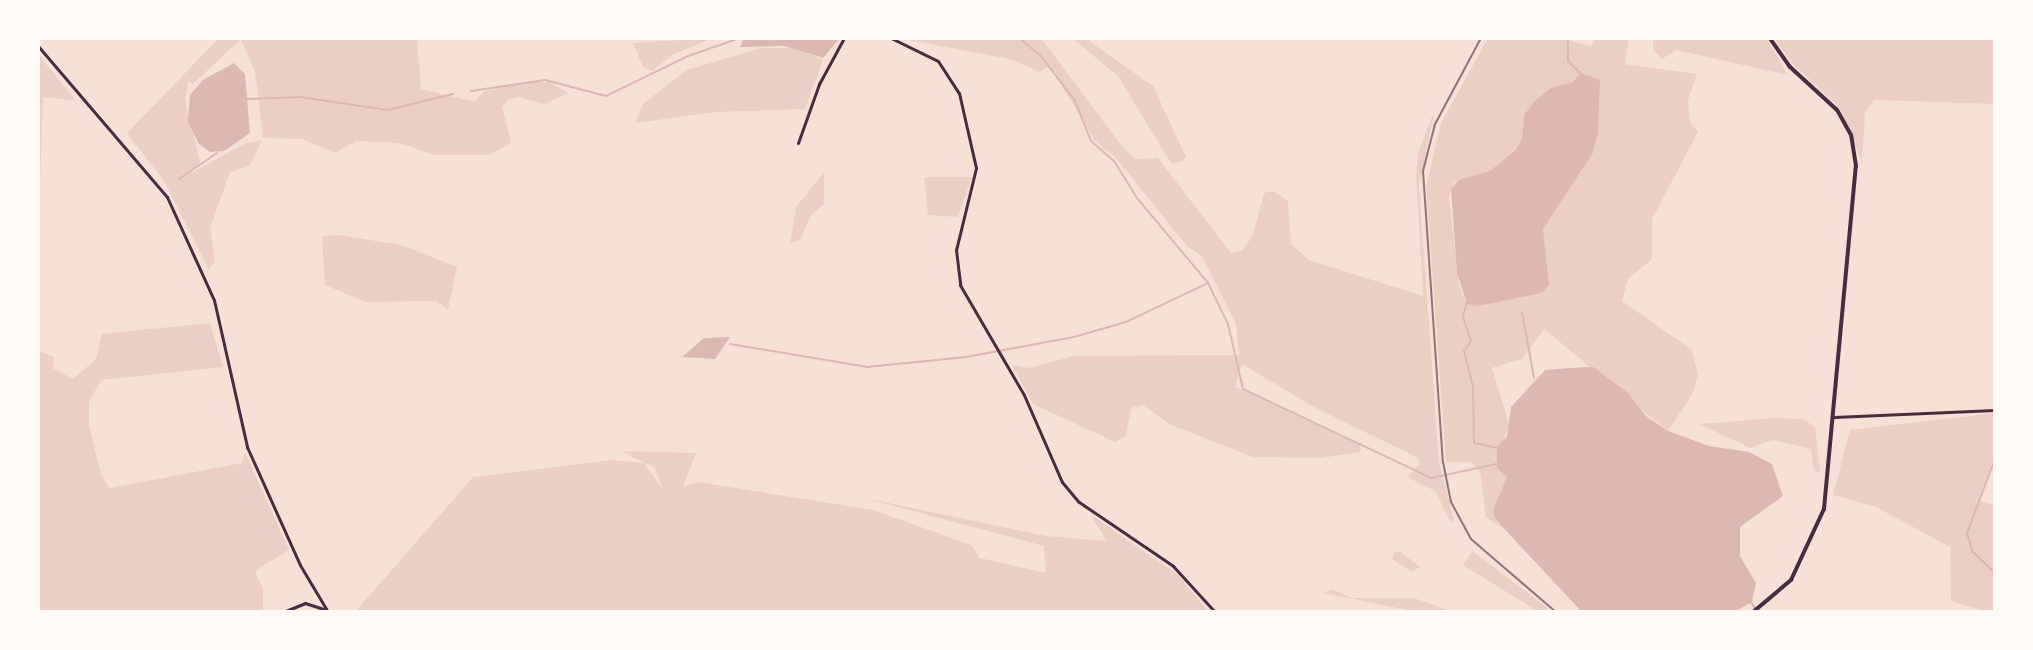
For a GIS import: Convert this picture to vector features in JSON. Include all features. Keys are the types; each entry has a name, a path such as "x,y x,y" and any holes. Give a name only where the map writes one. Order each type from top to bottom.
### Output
{"main road":[{"path":"1753,612 1791,580 1815,534 1827,498 1855,149 1837,110 1790,67 1770,38"}],"street":[{"path":"798,143 819,84 844,38"},
{"path":"891,38 938,61 959,93 976,178 958,240 956,273 965,297 1024,395 1062,482 1079,502 1173,566 1215,612"},
{"path":"38,46 157,180 184,231 221,323 247,447 300,565 327,611"},
{"path":"1834,417 1995,410"},
{"path":"283,612 305,603 327,611"},
{"path":"296,607 298,612"}],"shaded area":[{"path":"219,38 417,38 421,89 475,102 484,91 529,82 549,82 568,93 545,104 518,97 508,100 502,106 511,143 488,155 434,155 400,143 356,141 335,153 302,139 263,138 255,72 241,39 193,84 188,82 185,100 200,163 182,178 246,143 262,140 250,166 230,172 210,228 215,261 209,270 164,181 127,133"},
{"path":"713,38 674,54 652,71 643,67 633,43"},
{"path":"744,38 840,38 823,58 785,46 740,47"},
{"path":"899,38 1041,38 1124,149 1136,159 1158,158 1231,253 1242,251 1253,235 1264,193 1273,191 1288,201 1291,244 1309,260 1423,296 1416,176 1418,153 1435,109 1419,186 1439,463 1454,519 1451,523 1435,491 1407,477 1420,464 1418,458 1314,407 1242,364 1235,387 1361,444 1360,452 1321,458 1253,457 1171,425 1143,405 1131,408 1126,436 1115,442 1033,404 1012,365 1030,368 1073,356 1239,355 1236,324 1202,256 1187,246 1114,156 1095,141 1050,66 1039,72 1014,60"},
{"path":"1072,38 1085,38 1153,86 1186,157 1183,161 1173,164 1118,76"},
{"path":"1488,38 1559,38 1591,46 1596,38 1629,38 1625,64 1697,74 1688,100 1690,123 1698,132 1652,219 1652,259 1628,279 1622,301 1692,350 1698,374 1692,395 1668,431 1544,329 1522,359 1492,368 1509,424 1497,461 1507,477 1495,519 1501,528 1486,517 1480,472 1472,462 1446,462 1426,186 1441,123","holes":["1573,82 1599,120 1593,153 1543,229 1542,293 1466,304 1459,285 1449,196 1454,183 1490,171 1515,149 1522,139 1524,115 1549,88"]},
{"path":"1653,38 1766,38 1788,75 1676,50 1662,59 1653,49"},
{"path":"1774,38 1995,38 1995,104 1874,100 1865,112 1862,163 1840,108 1793,64"},
{"path":"761,48 795,48 823,60 805,109 716,112 635,123 643,104 687,70"},
{"path":"38,54 76,101 43,97 38,243"},
{"path":"234,63 245,74 250,133 224,151 210,152 199,144 188,122 190,95 203,80"},
{"path":"1581,73 1600,80 1598,132 1593,153 1543,229 1549,285 1542,293 1477,306 1467,304 1457,273 1451,189 1459,180 1490,171 1515,150 1522,139 1524,115 1533,103 1550,88 1573,82"},
{"path":"824,172 824,204 811,215 800,240 790,243 796,207"},
{"path":"924,177 972,177 958,217 928,215"},
{"path":"339,235 401,245 457,267 448,310 436,301 366,302 325,285 322,236"},
{"path":"210,323 223,367 101,380 89,402 89,425 101,475 110,488 242,463 245,452 289,550 255,571 263,588 263,612 38,612 38,351 54,357 53,368 73,379 96,359 102,334"},
{"path":"730,337 715,359 682,357 704,338"},
{"path":"1593,367 1627,392 1646,416 1668,431 1709,446 1749,452 1772,464 1783,496 1740,527 1740,556 1756,583 1752,602 1734,612 1582,612 1495,519 1493,510 1507,477 1497,468 1497,447 1507,436 1511,407 1545,370"},
{"path":"1995,413 1995,460 1979,501 1995,505 1995,612 1987,612 1951,601 1950,547 1876,507 1833,495 1850,430"},
{"path":"1773,418 1803,419 1815,427 1820,472 1814,471 1811,449 1773,440 1750,448 1700,424"},
{"path":"621,451 696,453 683,487 699,482 873,510 971,545 980,558 1046,573 1044,546 860,497 1046,536 1107,541 1090,514 1178,575 1209,612 355,612 473,477 611,460 644,463 663,490 655,468"},
{"path":"1472,551 1552,612 1539,612 1463,565"},
{"path":"1394,552 1400,552 1420,567 1412,572 1392,559"},
{"path":"1332,589 1351,598 1414,598 1453,612 1412,611 1323,593"}],"waterway":[{"path":"471,91 545,80 606,96 688,56 740,38"},
{"path":"1019,38 1040,55 1075,101 1091,141 1114,161 1137,198 1208,283 1228,324 1243,389 1431,478 1497,464"},
{"path":"1568,38 1568,61 1581,74"},
{"path":"247,99 300,97 388,110 453,94"},
{"path":"179,179 217,153"},
{"path":"730,344 867,367 966,357 1074,337 1126,322 1208,283"},
{"path":"1467,301 1463,317 1471,341 1464,351 1473,388 1474,443 1497,448"},
{"path":"1522,312 1534,378"},
{"path":"1995,459 1967,533 1972,551 1995,573"},
{"path":"1750,600 1757,612"}],"railway":[{"path":"1481,38 1435,124 1423,171 1443,462 1451,502 1471,539 1556,612"}]}
